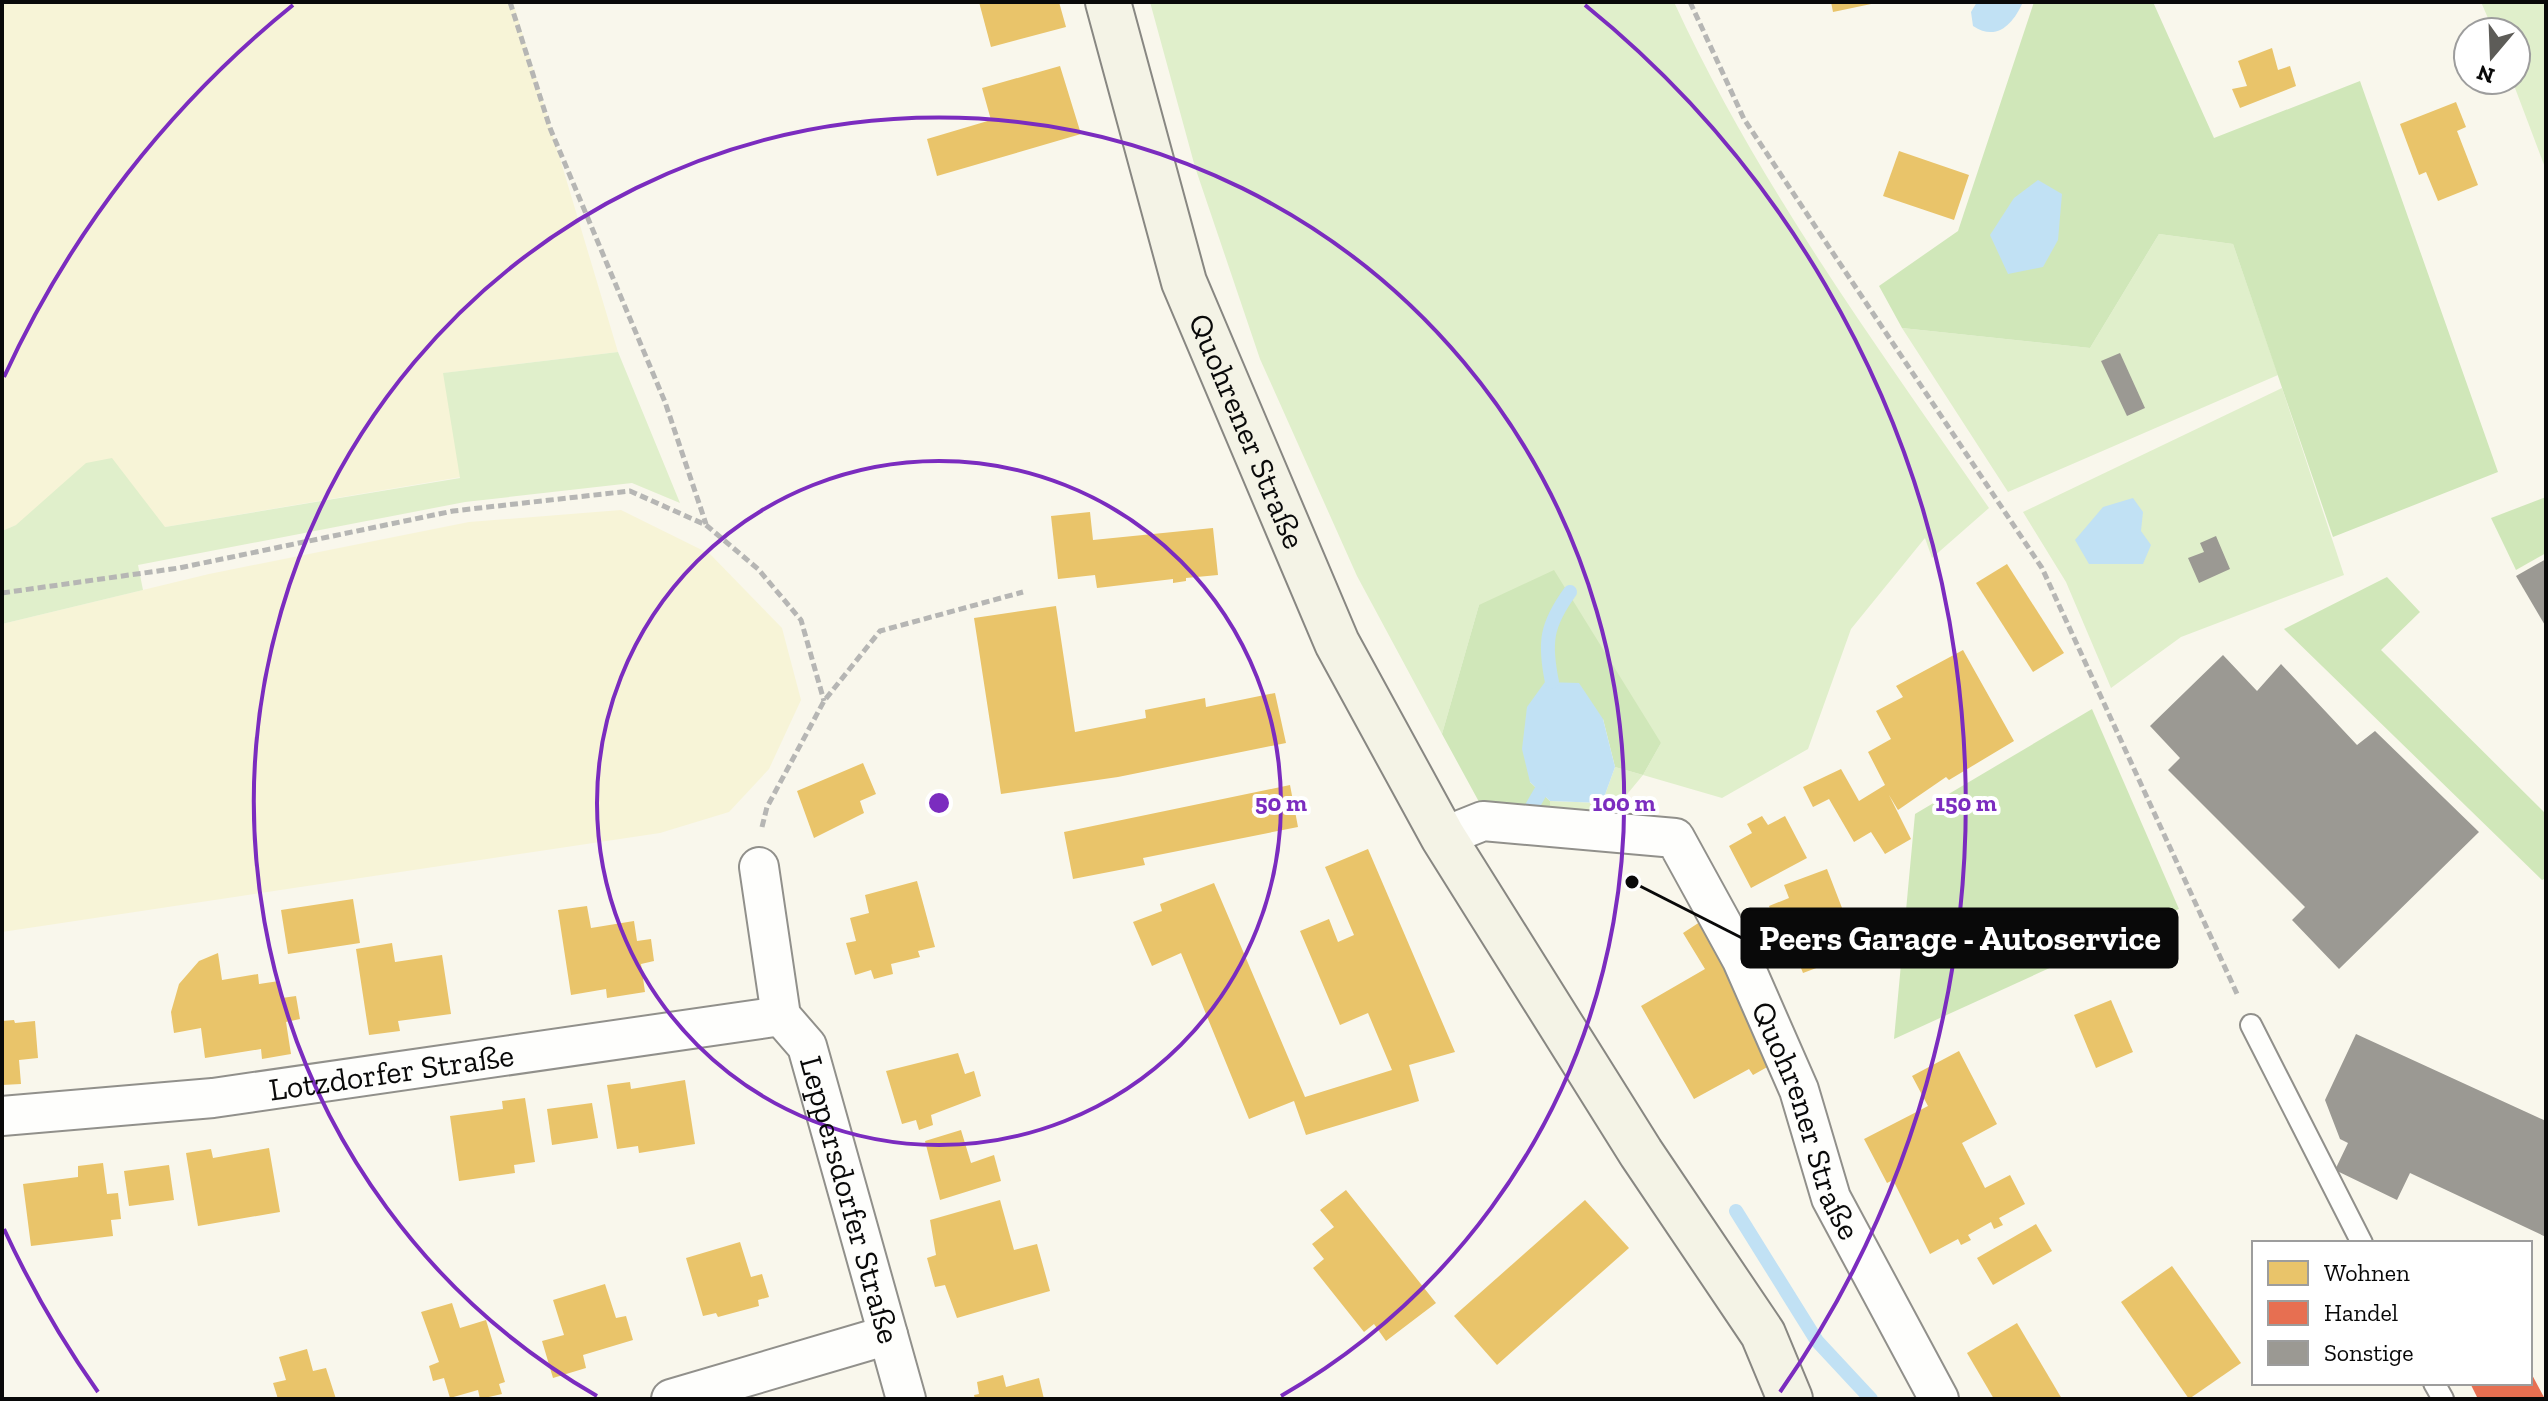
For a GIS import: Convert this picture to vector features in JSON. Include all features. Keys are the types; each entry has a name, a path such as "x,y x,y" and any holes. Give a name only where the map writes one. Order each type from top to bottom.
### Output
{"street":[{"name":"Quohrener Straße","path":"1108,2 1184,282 1337,643 1443,837 1641,1153 1763,1334 1790,1399"},
{"name":"Quohrener Straße","path":"1443,837 1483,821 1675,838 1742,960 1799,1090 1831,1198 1939,1399"},
{"name":"Leppersdorfer Straße","path":"759,867 781,1016 807,1046 906,1399"},
{"name":"Lotzdorfer Straße","path":"2,1116 213,1098 781,1016"},
{"path":"671,1399 888,1335"}],"lane":[{"path":"2251,1025 2361,1241"}],"path":[{"path":"510,2 550,128 665,402 706,525"},
{"path":"1690,2 1744,119 2042,568 2251,1025"},
{"path":"2,593 179,568 453,511 630,491 706,525 758,569 801,620 824,701"},
{"path":"767,807 824,701 880,631 1023,592"}],"shaded area":[{"path":"2,2 513,2 618,352 444,373 461,477 165,527 16,525 2,531"},
{"path":"621,510 710,554 782,628 801,700 769,769 729,812 660,833 2,932 2,624 209,574 469,522"}],"green space":[{"path":"1150,2 1674,2 1707,69 1780,199 1989,508 1932,558 1925,538 1851,629 1808,749 1722,798 1643,775 1661,743 1479,605 1442,734 1357,576 1260,359 1195,167"},
{"path":"2034,2 2153,2 2214,138 2360,81 2498,472 2333,537 2233,244 2159,234 2090,348 1902,328 1879,286 1958,231"},
{"path":"2481,2 2546,2 2546,170 2518,96 2532,96 2532,16 2487,16"},
{"path":"2159,234 2233,244 2278,375 2008,492 1902,328 2090,348"},
{"path":"618,352 680,503 632,483 465,502 138,565 143,590 2,624 2,531 16,525 86,463 112,458 165,527 460,478 443,373"},
{"path":"2282,388 2344,575 2181,637 2111,688 2066,582 2023,512"},
{"path":"2546,497 2546,553 2516,570 2491,518"},
{"path":"1554,570 1661,743 1643,775 1615,767 1603,719 1530,782 1550,801 1550,811 1484,811 1442,734 1479,605"},
{"path":"2387,577 2420,612 2381,650 2546,814 2546,878 2542,880 2284,629"},
{"path":"2092,709 2179,909 1894,1039 1915,814"},
{"path":"1615,767 1643,775 1614,810 1550,811 1550,801 1602,803"}],"water":[{"path":"1977,2 2023,2 2009,23 1990,32 1973,26 1971,12"},
{"path":"2038,180 2062,194 2058,240 2043,267 2008,274 1990,235 2014,198"},
{"path":"2133,498 2143,512 2141,531 2151,545 2143,564 2089,564 2075,540 2103,507"},
{"path":"1545,682 1579,683 1603,719 1615,767 1602,803 1550,801 1530,782 1522,749 1527,707"}],"building: Wohnen":[{"path":"979,2 1059,2 1066,27 991,47"},
{"path":"1831,2 1876,2 1876,3 1833,12"},
{"path":"2272,48 2278,70 2290,66 2296,86 2240,108 2232,89 2247,86 2238,61"},
{"path":"1060,66 1081,134 937,176 927,139 991,120 982,88"},
{"path":"2456,102 2466,127 2457,131 2478,185 2438,201 2426,172 2419,175 2400,124"},
{"path":"1899,151 1969,175 1954,220 1883,196"},
{"path":"1090,512 1093,540 1213,528 1218,575 1186,578 1186,581 1173,583 1173,579 1097,588 1095,575 1058,579 1051,516"},
{"path":"2007,564 2064,653 2033,672 1976,583"},
{"path":"1056,606 1075,732 1146,718 1145,710 1205,698 1206,707 1275,693 1286,743 1118,777 1001,794 974,618"},
{"path":"1963,650 2014,741 1949,780 1946,777 1898,810 1889,795 1911,839 1885,854 1871,832 1854,842 1829,799 1813,807 1803,787 1841,769 1859,801 1885,785 1868,752 1891,739 1876,711 1903,697 1896,686"},
{"path":"863,763 876,794 860,801 864,813 814,838 797,791"},
{"path":"1290,785 1298,827 1143,858 1145,865 1073,879 1064,832"},
{"path":"1762,816 1768,825 1785,816 1807,858 1751,888 1729,846 1752,833 1747,824"},
{"path":"1368,849 1455,1052 1409,1065 1419,1101 1306,1135 1294,1101 1249,1119 1181,953 1152,966 1133,922 1162,911 1160,904 1214,883 1305,1097 1392,1070 1368,1013 1340,1025 1300,931 1329,919 1338,942 1354,935 1325,867"},
{"path":"1827,869 1859,952 1803,973 1788,936 1782,939 1769,906 1789,898 1784,885"},
{"path":"917,881 935,947 918,951 920,957 891,964 893,974 874,979 871,970 855,975 846,943 856,941 850,918 869,913 865,895"},
{"path":"353,899 360,943 288,954 281,910"},
{"path":"587,906 591,928 634,921 637,941 651,939 654,961 641,964 645,992 607,998 606,989 571,995 558,910"},
{"path":"1703,920 1778,1061 1753,1075 1749,1069 1694,1099 1641,1006 1705,969 1683,933"},
{"path":"392,943 395,962 442,955 451,1014 398,1021 400,1031 369,1035 356,949"},
{"path":"218,953 222,980 258,974 259,984 279,981 282,998 296,996 300,1019 286,1022 291,1054 262,1059 261,1049 205,1058 201,1028 174,1033 171,1012 179,984 199,961"},
{"path":"2111,1000 2133,1052 2096,1068 2074,1015"},
{"path":"14,1020 15,1023 35,1021 38,1058 19,1060 21,1084 2,1085 2,1021"},
{"path":"1959,1051 1997,1124 1962,1143 1985,1188 2010,1175 2025,1204 1999,1218 2003,1225 1994,1229 1991,1222 1968,1235 1971,1240 1961,1245 1958,1239 1930,1254 1893,1180 1887,1183 1864,1139 1928,1106 1912,1076"},
{"path":"958,1053 965,1074 974,1071 981,1096 931,1115 933,1125 919,1130 916,1120 902,1124 886,1071"},
{"path":"685,1080 695,1144 639,1153 638,1146 617,1149 607,1085 630,1082 631,1089"},
{"path":"525,1098 535,1162 514,1165 515,1173 459,1181 450,1116 503,1109 502,1101"},
{"path":"592,1103 598,1138 552,1145 547,1109"},
{"path":"961,1130 971,1163 994,1155 1001,1181 940,1200 925,1141"},
{"path":"269,1148 280,1212 198,1226 186,1153 211,1149 213,1158"},
{"path":"103,1163 107,1194 118,1193 121,1219 111,1220 113,1236 31,1246 23,1184 78,1177 78,1166"},
{"path":"169,1165 174,1200 129,1206 124,1171"},
{"path":"1346,1190 1436,1303 1386,1341 1374,1324 1364,1332 1313,1268 1324,1259 1312,1244 1334,1227 1320,1210"},
{"path":"1000,1200 1014,1250 1037,1244 1050,1291 957,1318 945,1285 935,1287 927,1258 936,1255 930,1220"},
{"path":"1585,1200 1629,1248 1497,1365 1454,1316"},
{"path":"2036,1224 2052,1251 1993,1285 1977,1258"},
{"path":"740,1242 751,1277 762,1274 769,1297 758,1300 759,1306 718,1317 716,1313 703,1316 686,1258"},
{"path":"2172,1266 2241,1363 2189,1399 2121,1302"},
{"path":"605,1284 616,1318 626,1316 633,1340 583,1355 586,1368 553,1378 542,1341 564,1335 553,1300"},
{"path":"452,1303 460,1328 486,1320 505,1382 499,1384 502,1394 480,1399 478,1390 450,1398 444,1378 433,1381 429,1366 439,1362 421,1312"},
{"path":"2017,1323 2062,1399 1994,1399 1967,1353"},
{"path":"307,1349 313,1371 326,1368 336,1399 278,1399 273,1383 286,1380 279,1357"},
{"path":"1003,1375 1006,1387 1039,1378 1044,1399 975,1399 974,1395 979,1394 977,1382"}],"building: Handel":[{"path":"2532,1375 2545,1399 2478,1399 2471,1385 2532,1385"}],"building: Sonstige":[{"path":"2120,353 2145,408 2127,416 2101,361"},
{"path":"2216,536 2230,569 2199,583 2188,558 2204,552 2200,543"},
{"path":"2546,559 2546,627 2516,576"},
{"path":"2223,655 2257,691 2281,664 2357,745 2375,731 2479,832 2339,969 2292,920 2305,907 2168,770 2180,758 2150,726"},
{"path":"2356,1034 2546,1121 2546,1237 2410,1173 2397,1200 2335,1170 2348,1143 2340,1139 2325,1100"}],"waterway":[{"path":"1552,682 1549,635 1556,614 1570,592"},
{"path":"1530,810 1541,791"},
{"path":"1736,1211 1817,1341 1871,1399"}],"place":[{"name":"Peers Garage - Autoservice","path":"1632,882"}]}
